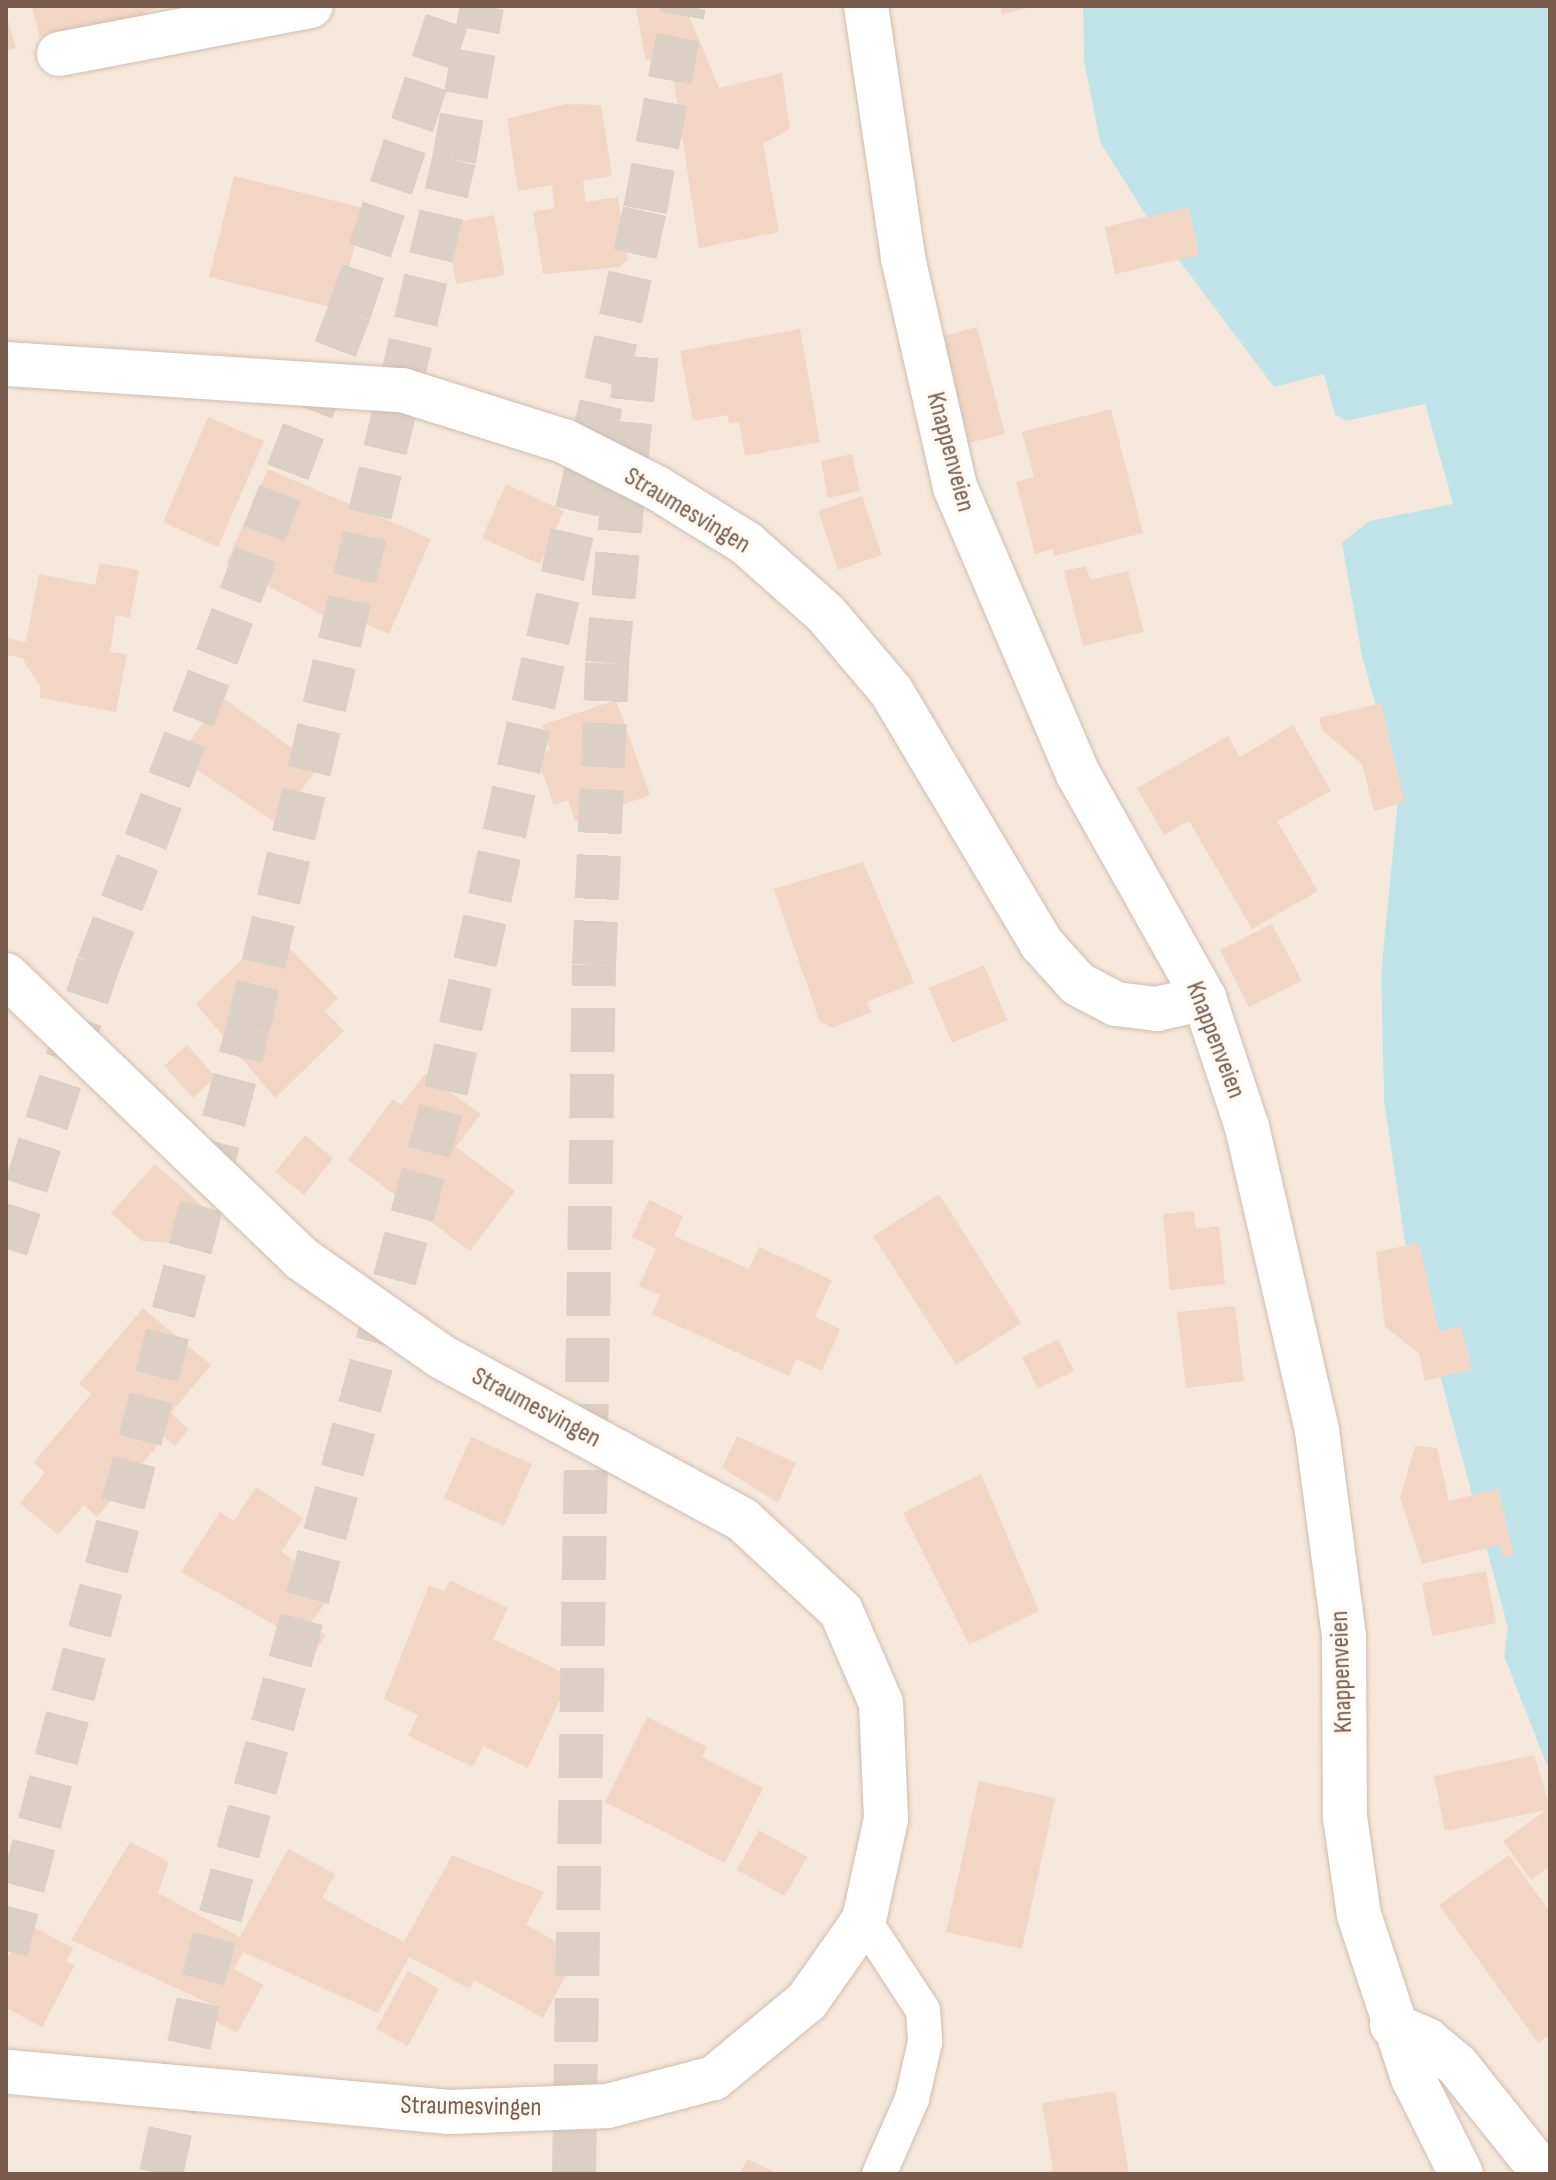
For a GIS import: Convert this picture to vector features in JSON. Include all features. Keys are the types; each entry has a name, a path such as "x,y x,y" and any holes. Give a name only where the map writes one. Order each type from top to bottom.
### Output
{"street":[{"path":"59,54 310,6"},
{"name":"Knappenveien","path":"866,6 903,258 955,487 1078,774 1204,998 1247,1127 1317,1431 1344,1636 1345,1817 1359,1915 1392,2025 1461,2174"},
{"name":"Straumesvingen","path":"6,364 402,390 564,441 657,488 746,543 835,625 891,691 1041,943 1078,984 1116,1004 1157,1009 1204,998"},
{"name":"Straumesvingen","path":"6,975 302,1259 442,1357 743,1520 841,1611 881,1703 886,1819 864,1920 807,2001 714,2078 607,2106 449,2112 6,2072"},
{"path":"1392,2025 1427,2040 1457,2065 1544,2174"}],"lane":[{"path":"864,1920 917,1999 925,2042 912,2099 879,2174"}],"shaded area":[{"path":"6,6 1083,6 1084,61 1100,142 1324,374 1335,415 1346,421 1425,404 1453,505 1369,521 1385,726 1399,788 1381,974 1384,1101 1406,1249 1508,1630 1504,1656 1550,1773 1550,2174 6,2174"}],"water":[{"path":"1083,6 1550,6 1550,1773 1504,1656 1508,1629 1406,1249 1384,1101 1381,974 1399,788 1362,656 1342,543 1369,521 1453,504 1425,404 1346,421 1335,415 1324,374 1274,387 1149,220 1100,142 1084,61"}],"building":[{"path":"32,6 163,7 144,12 146,17 39,36"},
{"path":"685,6 719,88 782,73 790,129 763,144 779,232 699,248 670,57 646,61 636,8"},
{"path":"1000,6 1031,6 1031,7 1002,14"},
{"path":"6,13 16,48 6,50"},
{"path":"566,104 601,105 612,176 583,181 586,202 618,197 628,260 620,267 543,274 533,212 555,208 552,185 518,191 507,119"},
{"path":"234,176 364,208 339,309 209,277"},
{"path":"1189,207 1199,255 1115,274 1105,227"},
{"path":"494,215 505,275 456,284 445,224"},
{"path":"977,327 1005,434 969,443 941,337"},
{"path":"800,329 820,442 745,456 739,422 729,424 727,415 693,421 680,351"},
{"path":"1111,409 1143,533 1054,556 1053,549 1035,554 1016,482 1034,477 1022,432"},
{"path":"208,417 264,441 218,547 163,522"},
{"path":"852,454 860,491 828,498 821,461"},
{"path":"268,469 431,539 389,634 329,608 326,617 226,564"},
{"path":"506,484 564,511 540,564 482,538"},
{"path":"862,496 882,555 838,570 818,511"},
{"path":"100,563 139,570 130,618 116,615 110,652 127,654 116,712 40,698 40,686 22,658 6,655 6,638 26,642 39,574 95,585"},
{"path":"1086,566 1090,580 1128,571 1144,632 1083,646 1064,571"},
{"path":"222,697 318,767 277,824 178,757"},
{"path":"616,700 650,795 575,822 568,800 554,805 536,755 550,750 542,725"},
{"path":"1381,703 1405,802 1374,811 1362,764 1322,730 1319,718"},
{"path":"1293,725 1331,791 1277,821 1318,891 1252,929 1189,821 1164,835 1137,788 1228,736 1240,757"},
{"path":"863,862 914,983 867,1002 871,1012 833,1028 820,1022 774,889"},
{"path":"1272,924 1302,981 1249,1007 1220,950"},
{"path":"272,930 338,998 325,1011 344,1031 275,1098 196,1004"},
{"path":"984,965 1007,1020 952,1043 929,988"},
{"path":"187,1045 216,1077 193,1098 164,1066"},
{"path":"425,1074 481,1114 456,1147 515,1191 470,1251 348,1160 393,1099 401,1105"},
{"path":"305,1135 333,1158 304,1195 275,1172"},
{"path":"155,1164 205,1208 176,1243 142,1241 111,1213"},
{"path":"939,1194 1021,1323 956,1365 873,1236"},
{"path":"649,1200 683,1216 674,1236 749,1269 759,1247 832,1280 815,1317 840,1329 822,1371 796,1359 789,1376 652,1314 660,1295 639,1286 656,1249 632,1237"},
{"path":"1194,1211 1196,1229 1219,1226 1225,1284 1170,1290 1163,1214"},
{"path":"1419,1243 1439,1331 1461,1326 1472,1369 1425,1381 1419,1353 1385,1327 1376,1252"},
{"path":"1235,1306 1244,1381 1186,1388 1177,1312"},
{"path":"143,1308 211,1365 171,1413 189,1429 175,1446 156,1431 163,1439 97,1517 84,1505 58,1535 20,1503 45,1473 34,1462 91,1394 79,1384"},
{"path":"1058,1339 1074,1371 1038,1389 1022,1357"},
{"path":"737,1436 796,1463 778,1503 722,1468"},
{"path":"471,1437 532,1464 504,1526 444,1498"},
{"path":"1415,1446 1437,1448 1449,1501 1498,1489 1514,1555 1503,1557 1500,1545 1422,1564 1400,1498"},
{"path":"981,1474 1039,1611 969,1645 903,1513"},
{"path":"256,1487 303,1518 281,1552 335,1587 310,1625 326,1635 317,1649 181,1572 220,1512 234,1521"},
{"path":"1486,1571 1496,1623 1432,1636 1422,1583"},
{"path":"450,1580 508,1608 493,1639 571,1676 528,1768 483,1746 473,1767 408,1736 418,1715 384,1699 429,1585 444,1591"},
{"path":"647,1717 707,1747 702,1757 763,1788 725,1863 605,1802"},
{"path":"1534,1755 1550,1807 1550,1866 1531,1880 1503,1841 1546,1810 1445,1831 1434,1776"},
{"path":"979,1781 1055,1798 1022,1949 946,1932"},
{"path":"759,1830 807,1857 785,1896 737,1870"},
{"path":"130,1842 169,1862 158,1893 240,1937 288,1849 335,1874 322,1898 404,1942 452,1855 544,1892 526,1925 578,1953 543,2018 474,1980 470,1989 409,1957 378,2013 243,1952 234,1969 263,1985 237,2033 205,2016 211,2004 71,1940"},
{"path":"1509,1855 1550,1912 1550,2035 1538,2043 1439,1905"},
{"path":"28,1924 73,1948 66,1961 75,1965 42,2027 6,2008 6,1961"},
{"path":"408,1971 439,1989 408,2046 376,2029"},
{"path":"1115,2091 1129,2174 1045,2174 1053,2169 1042,2103"},
{"path":"747,2159 779,2174 740,2174"}],"tunnel":[{"path":"6,1249 98,965 349,313 452,6"},
{"path":"6,1951 248,1028 454,160 482,6"},
{"path":"161,2174 203,1980 446,1091 645,210 684,6"},
{"path":"574,2174 594,965 607,663 638,339"}]}
